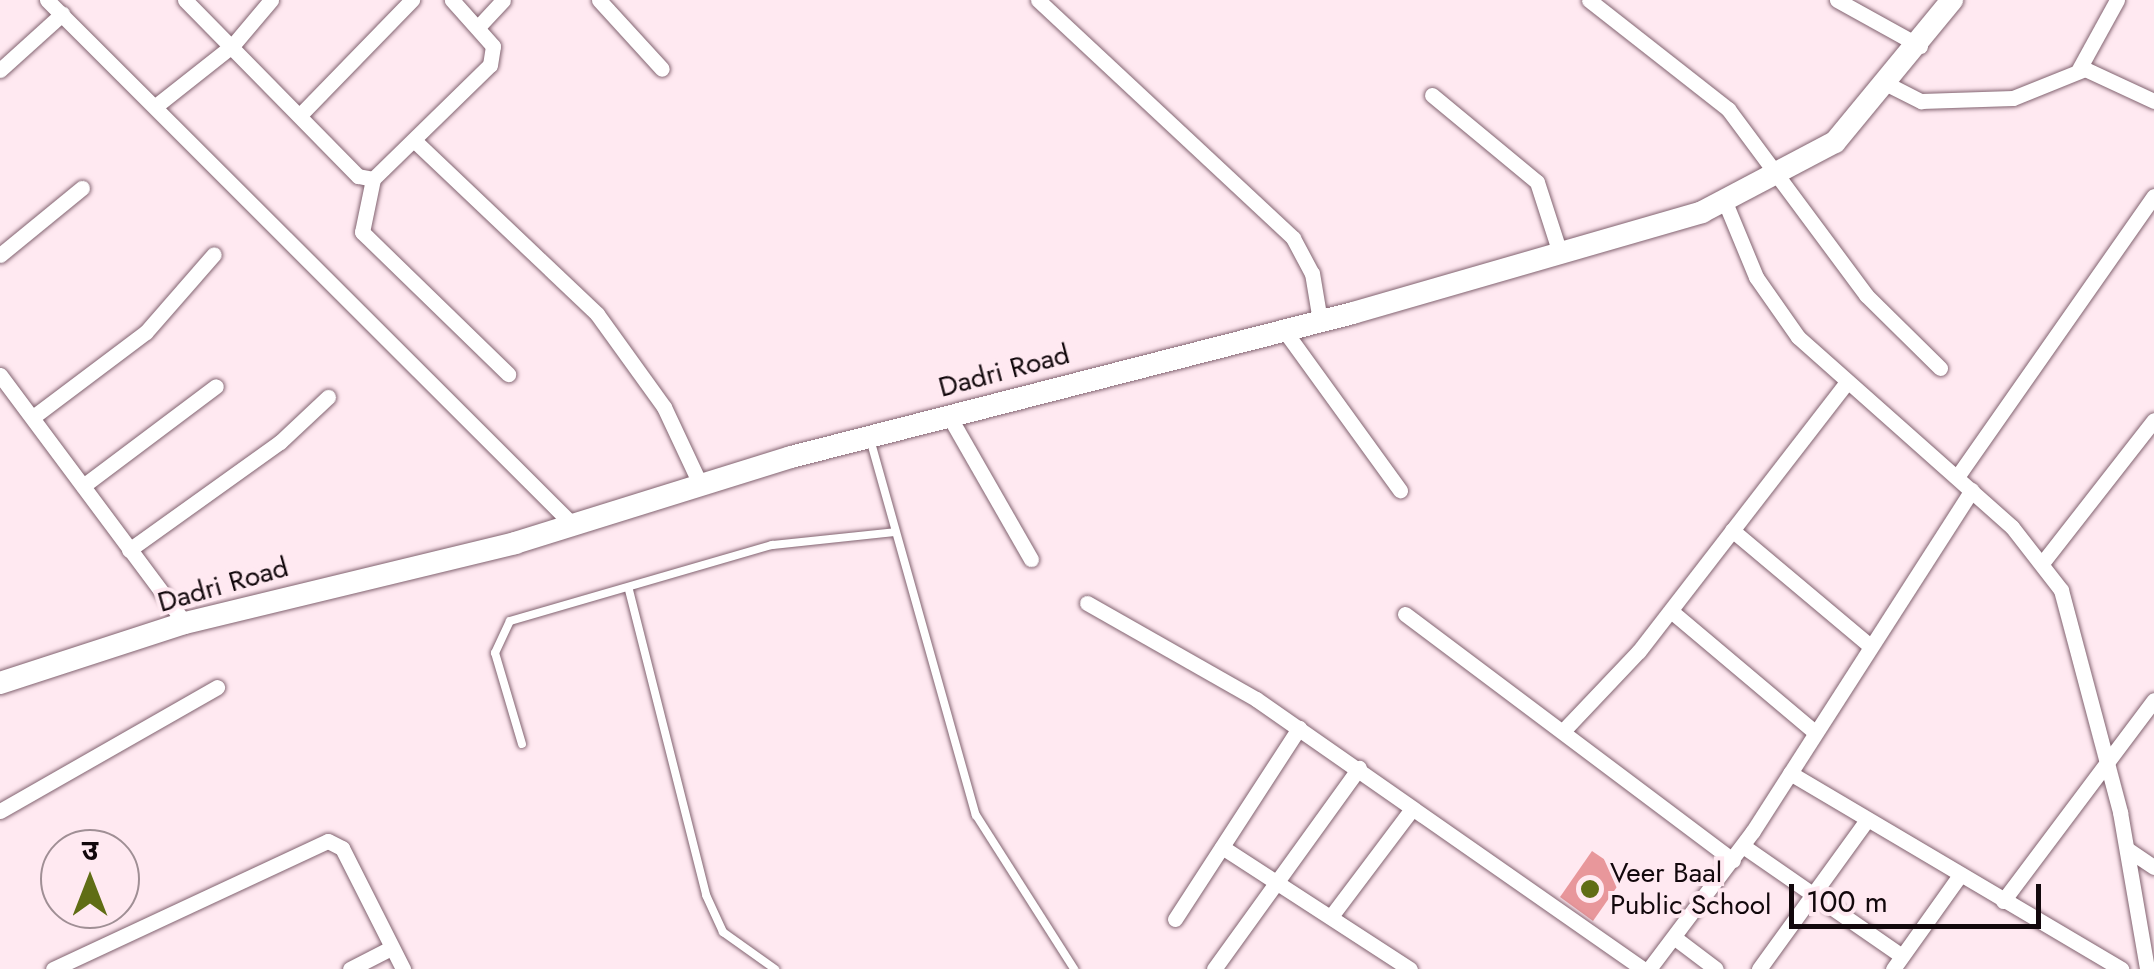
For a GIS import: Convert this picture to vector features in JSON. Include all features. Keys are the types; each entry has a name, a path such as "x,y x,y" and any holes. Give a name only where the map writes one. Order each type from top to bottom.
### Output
{"main road":[{"name":"Dadri Road","path":"0,683 185,624 573,525 949,416 1320,321 1560,254 1725,202 1836,142 1891,86 1952,0"}],"street":[{"path":"48,0 573,525"},
{"path":"185,0 358,176 373,179"},
{"path":"157,105 233,45 271,0"},
{"path":"300,115 412,0"},
{"path":"452,0 493,46 490,65 418,144 373,179 362,232 508,374"},
{"path":"479,26 504,0"},
{"path":"600,0 662,69"},
{"path":"1038,0 1293,238 1312,273 1320,321"},
{"path":"1589,0 1700,84 1782,173 1866,295 1940,368"},
{"path":"1837,0 1920,46"},
{"path":"1891,86 1921,101 2013,98 2080,69 2117,0"},
{"path":"0,70 62,14"},
{"path":"2080,69 2154,100"},
{"path":"1432,95 1528,171 1552,206 1560,254"},
{"path":"418,144 597,314 664,407 702,486"},
{"path":"0,255 82,188"},
{"path":"1957,477 2154,196"},
{"path":"1725,202 1777,311 1847,382 1972,490 2043,562 2072,616 2127,849 2147,969"},
{"path":"33,417 146,332 214,254"},
{"path":"1284,330 1400,490"},
{"path":"0,374 185,624"},
{"path":"1564,731 1671,611 1847,382"},
{"path":"83,486 216,386"},
{"path":"129,550 328,397"},
{"path":"949,416 1031,559"},
{"path":"2043,562 2154,420"},
{"path":"1086,603 1299,728 1359,768 1411,810 1646,969 1738,853 1972,490"},
{"path":"1732,530 1870,646"},
{"path":"1671,611 1816,733"},
{"path":"1405,614 1738,853 1813,894 1898,962 1960,875"},
{"path":"0,811 217,687"},
{"path":"2002,901 2154,700"},
{"path":"1175,919 1299,728"},
{"path":"1214,969 1359,768"},
{"path":"1790,773 2121,969"},
{"path":"1332,915 1411,810"},
{"path":"1759,969 1867,820"},
{"path":"53,969 328,841 342,848 403,969"},
{"path":"1222,847 1410,969"},
{"path":"2127,849 2154,867"},
{"path":"1674,938 1716,969"},
{"path":"350,969 392,948"}],"lane":[{"path":"870,438 976,815 1074,969"},
{"path":"522,744 495,653 500,628 772,545 895,532"},
{"path":"630,590 706,895 723,932 775,969"}],"building":[{"name":"Veer Baal Public School","path":"1592,851 1626,874 1593,921 1560,897"}],"place":[{"name":"Veer Baal Public School","path":"1590,889"}]}
